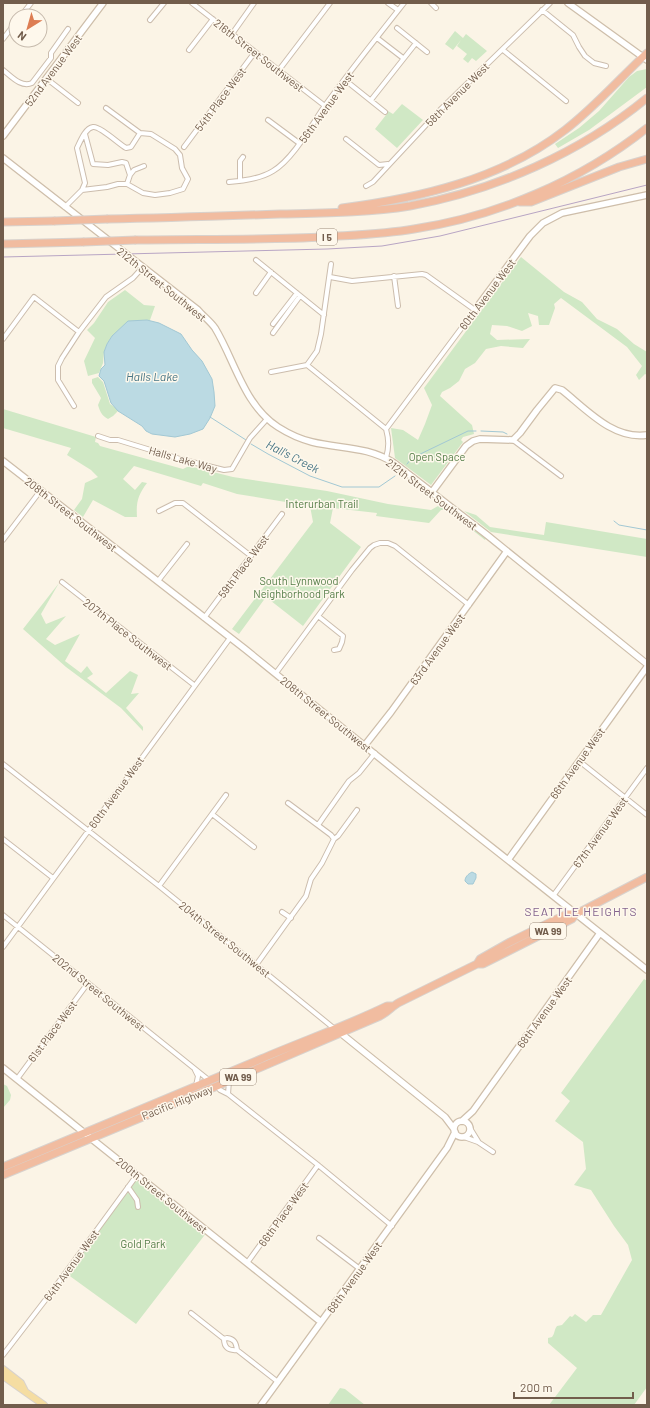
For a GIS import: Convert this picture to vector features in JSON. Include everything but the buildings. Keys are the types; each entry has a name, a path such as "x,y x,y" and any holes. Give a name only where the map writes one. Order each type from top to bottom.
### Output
{"highway":[{"path":"300,214 380,203 458,184 490,173 540,148 565,131 645,57"},
{"name":"I 5","path":"3,222 346,212 388,209 437,200 481,188 516,175 563,153 595,135 647,98"},
{"name":"I 5","path":"3,244 136,240 299,238 387,233 414,229 467,218 514,202 553,186 581,172 614,152 647,128"},
{"path":"514,202 531,202 619,166 647,159"},
{"name":"Pacific Highway","path":"3,1167 217,1086 338,1032 387,1006 393,1006 478,964 480,959 494,955 572,919 576,914 647,877"},
{"name":"Pacific Highway","path":"494,955 508,943 567,914 576,914"},
{"name":"Pacific Highway","path":"3,1175 195,1087 322,1034 338,1032"}],"main road":[{"path":"3,1369 21,1383 25,1391"},
{"path":"3,1376 44,1405"}],"street":[{"name":"52nd Avenue West","path":"3,136 103,3"},
{"path":"150,20 164,3"},
{"name":"216th Street Southwest","path":"192,3 325,106"},
{"path":"232,34 254,3"},
{"path":"279,70 330,3"},
{"path":"388,3 398,10"},
{"name":"56th Avenue West","path":"229,182 255,179 273,171 285,161 404,3"},
{"path":"430,3 436,8"},
{"name":"58th Avenue West","path":"366,186 373,182 440,110 550,3"},
{"path":"568,3 645,57"},
{"path":"542,10 573,36 578,47 585,56 594,63 606,66"},
{"path":"189,50 213,19"},
{"path":"396,28 427,52"},
{"path":"3,70 22,84 28,85 32,83 68,29"},
{"path":"377,38 403,58"},
{"path":"370,100 416,43"},
{"path":"503,50 566,100"},
{"name":"54th Place West","path":"184,147 255,52"},
{"path":"47,79 78,103"},
{"path":"345,80 385,112"},
{"path":"82,190 127,184 143,193 155,195 184,189 188,179 182,168 180,155 175,149 151,134 140,134 106,108"},
{"path":"268,120 299,143"},
{"path":"65,207 82,190 85,183 77,148 89,130 93,127 99,129 126,148 131,147 140,134"},
{"path":"85,134 93,164 108,165 126,162 130,175"},
{"path":"346,139 379,165 389,164"},
{"path":"240,181 240,161 243,157"},
{"name":"212th Street Southwest","path":"3,158 198,310 214,326 252,402 267,419 282,430 300,438 313,442 369,451 386,458 507,551 647,666"},
{"path":"127,184 130,175 134,170 144,166"},
{"name":"60th Avenue West","path":"386,429 530,236 543,223 562,213 647,195"},
{"path":"256,260 324,315"},
{"path":"271,372 307,365 317,351 331,264"},
{"path":"74,406 58,380 58,366 79,332 106,297 133,278 142,267"},
{"path":"256,293 271,272"},
{"path":"330,277 352,282 394,276 419,274 426,275 475,310"},
{"path":"394,276 398,306"},
{"path":"273,324 298,295"},
{"path":"273,333 298,295"},
{"path":"3,339 34,297 79,332"},
{"path":"307,365 386,429 389,447 386,458"},
{"path":"513,440 554,389 557,388 562,390 599,420 620,433 630,435 647,435"},
{"name":"Halls Lake Way","path":"98,436 110,440 118,440 180,459 224,470 232,469 250,438 267,419"},
{"path":"432,492 466,446 473,440 480,439 513,440 561,476"},
{"name":"208th Street Southwest","path":"3,461 276,673 600,934 647,970"},
{"path":"3,540 41,490"},
{"path":"159,511 175,503 183,503 251,556"},
{"name":"59th Place West","path":"204,618 282,514"},
{"path":"276,673 370,548 374,545 388,543 395,546 469,605"},
{"path":"158,581 187,544"},
{"name":"63rd Avenue West","path":"365,745 469,605 507,551"},
{"name":"207th Place Southwest","path":"62,582 194,685"},
{"path":"318,616 343,636 339,649 334,650"},
{"name":"60th Avenue West","path":"3,947 230,638"},
{"name":"66th Avenue West","path":"508,860 647,666"},
{"path":"318,825 349,781 359,773 375,753"},
{"path":"579,761 647,815"},
{"name":"204th Street Southwest","path":"3,764 160,886 338,1032 445,1117 454,1130"},
{"name":"67th Avenue West","path":"553,896 647,768"},
{"path":"160,886 226,795"},
{"path":"288,804 334,838"},
{"path":"256,965 306,896 311,879 322,863 334,838 338,836 357,810"},
{"path":"212,814 254,847"},
{"path":"3,839 53,878"},
{"path":"282,912 291,918"},
{"name":"202nd Street Southwest","path":"3,914 210,1081"},
{"name":"68th Avenue West","path":"461,1121 473,1111 600,934"},
{"name":"61st Place West","path":"17,1079 88,983"},
{"name":"200th Street Southwest","path":"3,1068 321,1322"},
{"path":"195,1069 198,1076 195,1087"},
{"path":"228,1094 230,1080"},
{"path":"217,1086 220,1090 228,1094 318,1165 392,1226"},
{"name":"68th Avenue West","path":"470,1127 473,1111"},
{"name":"204th Street Southwest","path":"445,1117 461,1121"},
{"path":"478,1142 466,1122 461,1121 455,1125 454,1130 457,1135 478,1142 493,1152"},
{"path":"463,1137 469,1132 470,1127"},
{"name":"68th Avenue West","path":"261,1405 447,1148 454,1130"},
{"name":"68th Avenue West","path":"447,1148 463,1137"},
{"name":"66th Place West","path":"247,1263 318,1165"},
{"name":"64th Avenue West","path":"3,1355 50,1294 137,1175"},
{"path":"128,1187 137,1200 138,1207"},
{"path":"319,1238 360,1269"},
{"path":"191,1312 224,1339 232,1339 237,1344 237,1350"},
{"path":"224,1339 224,1345 228,1349 237,1350 278,1382"}],"green space":[{"path":"455,31 463,38 466,34 487,51 476,61 472,58 468,63 463,59 467,54 457,46 461,40 453,50 445,44"},
{"path":"647,69 647,87 589,130 558,148 555,144 579,128 599,111 629,77 637,71"},
{"path":"402,104 423,120 397,148 375,129 388,111 393,114"},
{"name":"Open Space","path":"521,257 564,292 582,302 597,319 617,329 634,344 647,352 647,375 645,374 639,380 636,375 642,366 627,347 561,298 554,304 555,308 549,325 539,325 538,316 528,313 532,326 522,331 507,326 492,325 490,334 497,340 530,339 523,348 501,346 486,349 475,363 465,369 459,381 442,392 440,396 472,425 474,434 463,437 461,440 463,442 431,485 395,458 391,428 403,430 418,440 432,405 424,388"},
{"path":"125,290 144,305 155,306 150,320 129,321 112,336 104,352 103,363 99,373 88,376 84,361 95,338 87,330 94,323 108,302"},
{"path":"98,377 103,382 110,404 118,411 108,419 100,411 98,405 101,398 92,383 92,379"},
{"path":"3,409 96,437 95,442 100,446 183,469 189,466 233,477 327,491 388,504 431,510 438,506 446,506 486,538 485,540 447,510 441,510 429,523 376,516 377,513 333,508 330,523 361,547 303,626 266,597 239,634 232,629 313,522 310,506 237,494 203,483 201,486 134,466 123,479 135,490 142,482 147,483 138,499 137,517 125,517 93,500 83,517 74,510 82,499 85,483 98,477 91,470 67,455 71,448 3,428"},
{"path":"464,511 476,515 490,527 544,535 546,522 647,539 647,557 491,532"},
{"path":"59,583 41,614 46,624 66,616 46,639 55,645 80,634 65,661 81,673 87,666 93,674 87,678 106,693 130,671 138,675 131,694 139,693 126,708 143,727 143,731 121,708 66,667 23,629"},
{"path":"644,979 647,981 647,1387 634,1405 549,1405 577,1368 548,1343 548,1338 552,1337 557,1326 562,1325 570,1316 572,1317 575,1314 586,1322 593,1315 601,1315 632,1260 628,1245 591,1190 574,1185 586,1169 583,1142 555,1121 570,1101 561,1093"},
{"path":"3,1084 7,1086 11,1095 10,1100 3,1108"},
{"name":"Gold Park","path":"137,1177 207,1232 136,1324 67,1274"},
{"path":"340,1388 345,1389 365,1405 328,1405"}],"water":[{"name":"Halls Lake","path":"147,320 159,323 181,334 202,361 212,379 215,406 203,429 190,434 175,437 152,434 118,411 111,403 104,381 99,376 101,369 105,365 104,352 107,344 112,336 128,321"},
{"path":"472,872 476,874 476,878 473,884 468,884 465,881 466,878"}],"waterway":[{"name":"Hall's Creek","path":"210,417 246,440"},
{"name":"Hall's Creek","path":"407,464 412,458 468,431 476,431"},
{"name":"Hall's Creek","path":"481,431 503,432 507,434"},
{"name":"Hall's Creek","path":"251,444 310,476 342,487 379,487 395,476"},
{"name":"Hall's Creek","path":"614,521 619,525 647,530"}],"tram line":[{"path":"3,257 327,249 382,246 440,236 647,185"}],"district":[{"name":"SEATTLE HEIGHTS","path":"581,911"}],"park label":[{"name":"Interurban Trail","path":"322,503"},
{"name":"South Lynnwood Neighborhood Park","path":"299,586"}]}
